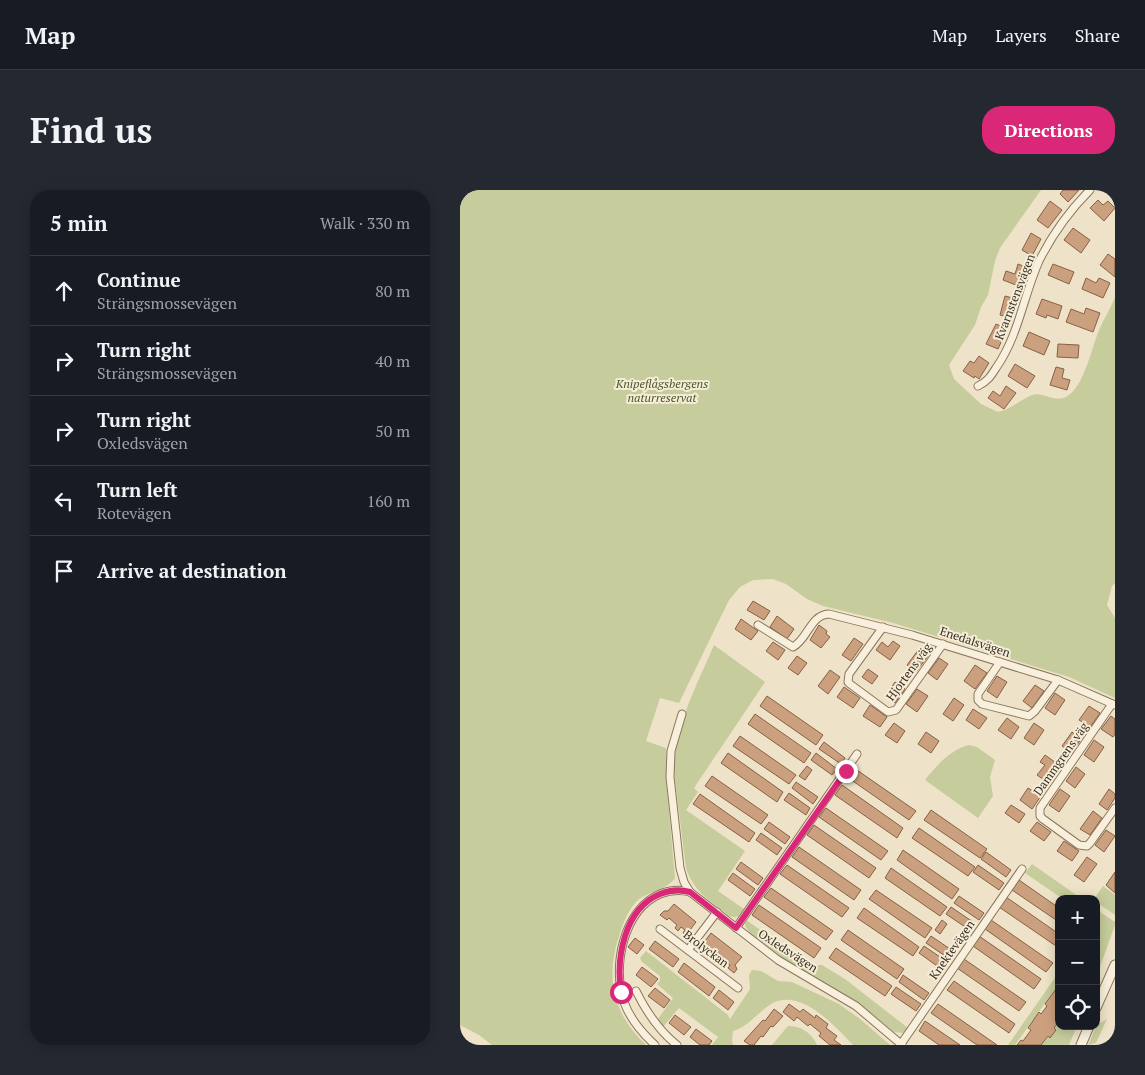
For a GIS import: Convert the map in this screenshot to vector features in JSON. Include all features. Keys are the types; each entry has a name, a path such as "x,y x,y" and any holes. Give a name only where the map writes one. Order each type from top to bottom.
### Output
{"street":[{"name":"Kvarnstensvägen","path":"978,386 986,383 1009,346 1034,276 1051,240 1075,206 1090,190"},
{"name":"Enedalsvägen","path":"758,625 793,647 798,644 816,620 824,614 836,615 943,644 1058,680 1114,704"},
{"name":"Hjortens väg","path":"883,627 848,678 850,684 888,712 896,710 943,644"},
{"path":"1000,662 978,694 978,700 982,704 1029,716 1036,711 1058,680"},
{"name":"Dammgrens väg","path":"1114,704 1040,808 1040,812 1043,819 1079,846 1083,846 1090,843 1115,808"},
{"path":"682,714 671,751 670,777 680,868 684,882 690,892"},
{"path":"736,928 857,754"},
{"name":"Knektevägen","path":"901,1045 1022,869"},
{"path":"655,1045 636,1026 624,1002 619,971 624,944 633,917 647,900 677,889 690,892"},
{"name":"Oxledsvägen","path":"690,892 778,960 856,1006 901,1045"},
{"path":"688,950 717,912"},
{"name":"Brolyckan","path":"660,928 738,988"},
{"path":"1100,999 1115,965"},
{"path":"636,991 661,1031 676,1045"},
{"path":"1081,1045 1087,1030"}],"green space":[{"name":"Knipeflågsbergens naturreservat","path":"460,190 1041,190 1000,248 995,261 988,295 981,307 975,325 949,365 954,379 981,404 998,412 1032,395 1040,394 1057,399 1066,397 1073,392 1083,376 1100,328 1115,297 1115,583 1112,586 1107,605 1115,618 1115,698 1069,677 893,623 823,606 807,599 786,584 773,579 753,580 740,587 729,600 679,703 660,698 646,741 666,748 667,788 675,878 667,886 640,898 633,906 626,918 615,951 613,981 619,1008 626,1021 646,1045 492,1045 479,1035 460,1025"},
{"path":"714,645 765,682 694,788 698,792 686,810 745,851 718,891 744,909 736,917 729,916 709,901 693,884 689,876 686,868 674,773 677,740 687,708"},
{"path":"969,745 977,747 995,760 990,777 993,796 978,818 925,780 950,754"},
{"path":"1032,864 1076,895 1057,895 1025,873"},
{"path":"1103,886 1115,895 1115,915 1100,905 1100,895 1097,895"},
{"path":"1100,912 1115,922 1100,967"},
{"path":"746,920 811,965 822,965 845,979 908,1028 903,1033 894,1032 849,997 773,952 750,933 745,925"},
{"path":"646,951 728,1015 730,1019 750,989 749,975 752,970 761,971 778,981 792,982 839,1004 890,1045 853,1045 827,1019 805,1004 782,1000 766,1007 748,1023 733,1031 733,1045 712,1045 718,1037 679,1008 663,1027 658,1019 673,998 657,984 660,981 660,976 642,962 640,958"},
{"path":"1055,978 1055,990 1015,1045 1008,1045"},
{"path":"1107,1019 1096,1043 1088,1045 1095,1030 1100,1030 1100,1023"},
{"path":"788,1026 806,1031 817,1045 772,1045"},
{"path":"1056,1030 1075,1030 1069,1045 1041,1045 1048,1036 1051,1037"}],"building":[{"path":"1063,190 1079,190 1068,202 1060,194"},
{"path":"1098,200 1103,205 1108,201 1115,208 1104,221 1090,208"},
{"path":"1050,201 1062,210 1048,228 1037,220"},
{"path":"1073,228 1090,240 1081,253 1064,240"},
{"path":"1031,233 1041,239 1032,256 1022,250"},
{"path":"1108,254 1115,259 1115,277 1100,265"},
{"path":"1018,264 1028,268 1021,287 1003,280 1006,271 1015,274"},
{"path":"1053,264 1074,272 1069,284 1048,275"},
{"path":"1086,278 1096,283 1099,278 1110,283 1103,298 1082,289"},
{"path":"1005,296 1017,299 1011,318 1000,315"},
{"path":"1042,299 1062,306 1058,319 1047,315 1046,318 1036,314"},
{"path":"1086,308 1100,313 1093,332 1066,322 1071,309 1084,314"},
{"path":"996,324 1007,329 998,349 986,344"},
{"path":"1029,332 1050,341 1044,355 1023,346"},
{"path":"1058,344 1079,345 1078,358 1057,357"},
{"path":"979,356 989,363 979,379 963,371 970,361 974,363"},
{"path":"1015,364 1035,376 1027,388 1008,376"},
{"path":"1056,367 1064,369 1062,378 1070,380 1067,390 1050,385"},
{"path":"1006,386 1016,393 1004,409 988,398 993,391 1000,396"},
{"path":"753,601 770,611 764,620 747,610"},
{"path":"777,616 794,629 787,639 770,627"},
{"path":"741,619 758,631 751,640 735,629"},
{"path":"819,625 827,631 826,634 830,637 821,648 810,640"},
{"path":"854,638 863,644 851,661 842,655"},
{"path":"893,641 900,646 890,660 876,650 882,642 888,647"},
{"path":"773,642 785,650 778,660 766,651"},
{"path":"919,649 928,656 916,672 907,665"},
{"path":"797,656 807,663 798,675 788,668"},
{"path":"939,658 948,664 937,680 928,673"},
{"path":"975,665 987,673 975,689 964,681"},
{"path":"868,669 878,676 872,684 862,677"},
{"path":"830,670 840,677 828,694 818,686"},
{"path":"997,676 1007,682 997,698 987,691"},
{"path":"895,682 905,689 895,703 885,696"},
{"path":"1035,685 1044,691 1032,708 1023,701"},
{"path":"844,687 860,698 853,708 837,697"},
{"path":"917,689 928,696 917,712 906,704"},
{"path":"1055,693 1065,700 1055,715 1045,708"},
{"path":"767,696 823,735 816,745 760,706"},
{"path":"954,698 964,705 953,721 943,714"},
{"path":"870,705 887,717 880,727 863,716"},
{"path":"1089,706 1100,713 1090,727 1079,720"},
{"path":"973,709 987,718 979,729 966,720"},
{"path":"755,714 811,753 804,763 748,724"},
{"path":"1111,716 1115,719 1115,734 1113,737 1101,729"},
{"path":"1007,718 1019,727 1011,739 998,730"},
{"path":"894,723 905,731 897,743 885,735"},
{"path":"1034,723 1044,730 1034,745 1024,738"},
{"path":"926,732 939,741 931,753 918,744"},
{"path":"1072,732 1081,739 1072,753 1062,746"},
{"path":"740,736 796,775 789,784 733,746"},
{"path":"1094,740 1104,747 1094,762 1084,755"},
{"path":"824,742 845,758 841,764 819,749"},
{"path":"728,753 783,792 777,802 721,763"},
{"path":"816,753 837,769 832,775 811,760"},
{"path":"1045,755 1059,765 1056,768 1058,770 1047,782 1037,775 1045,765 1040,762"},
{"path":"807,766 812,770 805,780 799,776"},
{"path":"1076,767 1085,774 1075,788 1066,781"},
{"path":"854,768 916,811 909,820 847,777"},
{"path":"712,776 768,815 761,824 705,786"},
{"path":"796,782 818,797 813,804 792,788"},
{"path":"842,785 903,828 897,838 835,795"},
{"path":"1028,788 1041,796 1032,809 1020,800"},
{"path":"1060,789 1070,796 1059,812 1049,805"},
{"path":"1109,789 1115,794 1115,798 1107,810 1099,804"},
{"path":"789,793 810,808 806,815 784,800"},
{"path":"700,794 755,833 749,842 693,804"},
{"path":"1011,805 1025,814 1019,823 1005,813"},
{"path":"826,808 888,851 881,860 819,817"},
{"path":"931,810 987,849 980,858 924,820"},
{"path":"1093,811 1102,818 1090,835 1080,829"},
{"path":"769,822 790,837 785,844 764,829"},
{"path":"1037,822 1051,832 1044,841 1030,831"},
{"path":"814,825 876,868 869,878 807,835"},
{"path":"919,828 975,867 968,876 912,838"},
{"path":"1106,830 1115,836 1104,852 1095,845"},
{"path":"761,833 782,848 777,855 756,840"},
{"path":"1064,841 1079,851 1072,861 1057,851"},
{"path":"799,847 861,890 854,900 792,857"},
{"path":"903,850 959,889 952,899 897,860"},
{"path":"986,852 1011,870 1006,877 981,859"},
{"path":"1087,857 1097,864 1084,882 1074,875"},
{"path":"741,862 763,878 758,885 736,869"},
{"path":"787,865 849,908 842,917 780,874"},
{"path":"978,865 1004,883 999,890 973,872"},
{"path":"891,868 947,907 940,916 885,878"},
{"path":"1115,872 1115,893 1106,885"},
{"path":"733,873 755,889 750,896 728,880"},
{"path":"1019,880 1055,905 1055,919 1012,890"},
{"path":"771,888 833,931 826,940 764,897"},
{"path":"876,890 932,928 925,938 869,899"},
{"path":"959,896 984,913 979,920 954,903"},
{"path":"1006,897 1055,931 1055,945 999,907"},
{"path":"674,904 696,922 690,930 692,934 689,938 683,933 685,930 681,927 678,931 675,928 677,925 669,918 667,920 660,915 664,911 668,911"},
{"path":"759,905 821,948 814,958 752,915"},
{"path":"951,907 976,924 971,931 946,914"},
{"path":"864,908 919,947 913,956 857,918"},
{"path":"942,920 947,924 940,934 935,930"},
{"path":"991,920 1053,963 1046,972 985,929"},
{"path":"848,930 904,969 897,979 841,940"},
{"path":"711,933 742,957 735,965 737,969 734,973 728,968 730,965 721,959 718,962 712,957 715,954 706,947 704,949 697,944 701,940 705,941"},
{"path":"931,936 956,953 951,960 926,943"},
{"path":"979,936 1041,979 1034,989 973,946"},
{"path":"635,938 644,945 637,954 628,947"},
{"path":"655,941 679,959 673,967 649,949"},
{"path":"924,946 949,963 944,971 919,953"},
{"path":"836,948 892,986 885,996 829,958"},
{"path":"964,959 1026,1002 1019,1011 957,968"},
{"path":"684,963 715,987 709,996 678,972"},
{"path":"642,967 658,979 651,987 636,975"},
{"path":"903,975 929,993 924,1000 899,982"},
{"path":"954,981 1015,1024 1009,1033 947,990"},
{"path":"896,987 921,1004 916,1011 891,994"},
{"path":"655,988 670,1000 664,1008 648,996"},
{"path":"719,990 734,1002 728,1010 713,998"},
{"path":"1055,990 1054,1028 1056,1030 1041,1045 1017,1045 1021,1040 1023,1041 1031,1030 1028,1028 1039,1012 1041,1014 1047,1006 1045,1004"},
{"path":"789,1004 800,1012 803,1009 815,1018 816,1015 828,1024 826,1028 837,1036 834,1040 841,1045 830,1045 819,1036 821,1033 810,1024 808,1026 797,1017 794,1021 783,1012"},
{"path":"938,1004 997,1045 977,1045 931,1013"},
{"path":"774,1009 783,1016 773,1027 771,1026 754,1045 744,1041 763,1020 765,1021"},
{"path":"675,1015 691,1027 684,1035 669,1023"},
{"path":"925,1021 960,1045 939,1045 919,1031"},
{"path":"696,1029 712,1041 709,1045 700,1045 690,1037"}],"route":[{"path":"621,992 619,971 628,928 637,910 647,900 661,893 677,889 690,892 736,928 846,771"}]}
